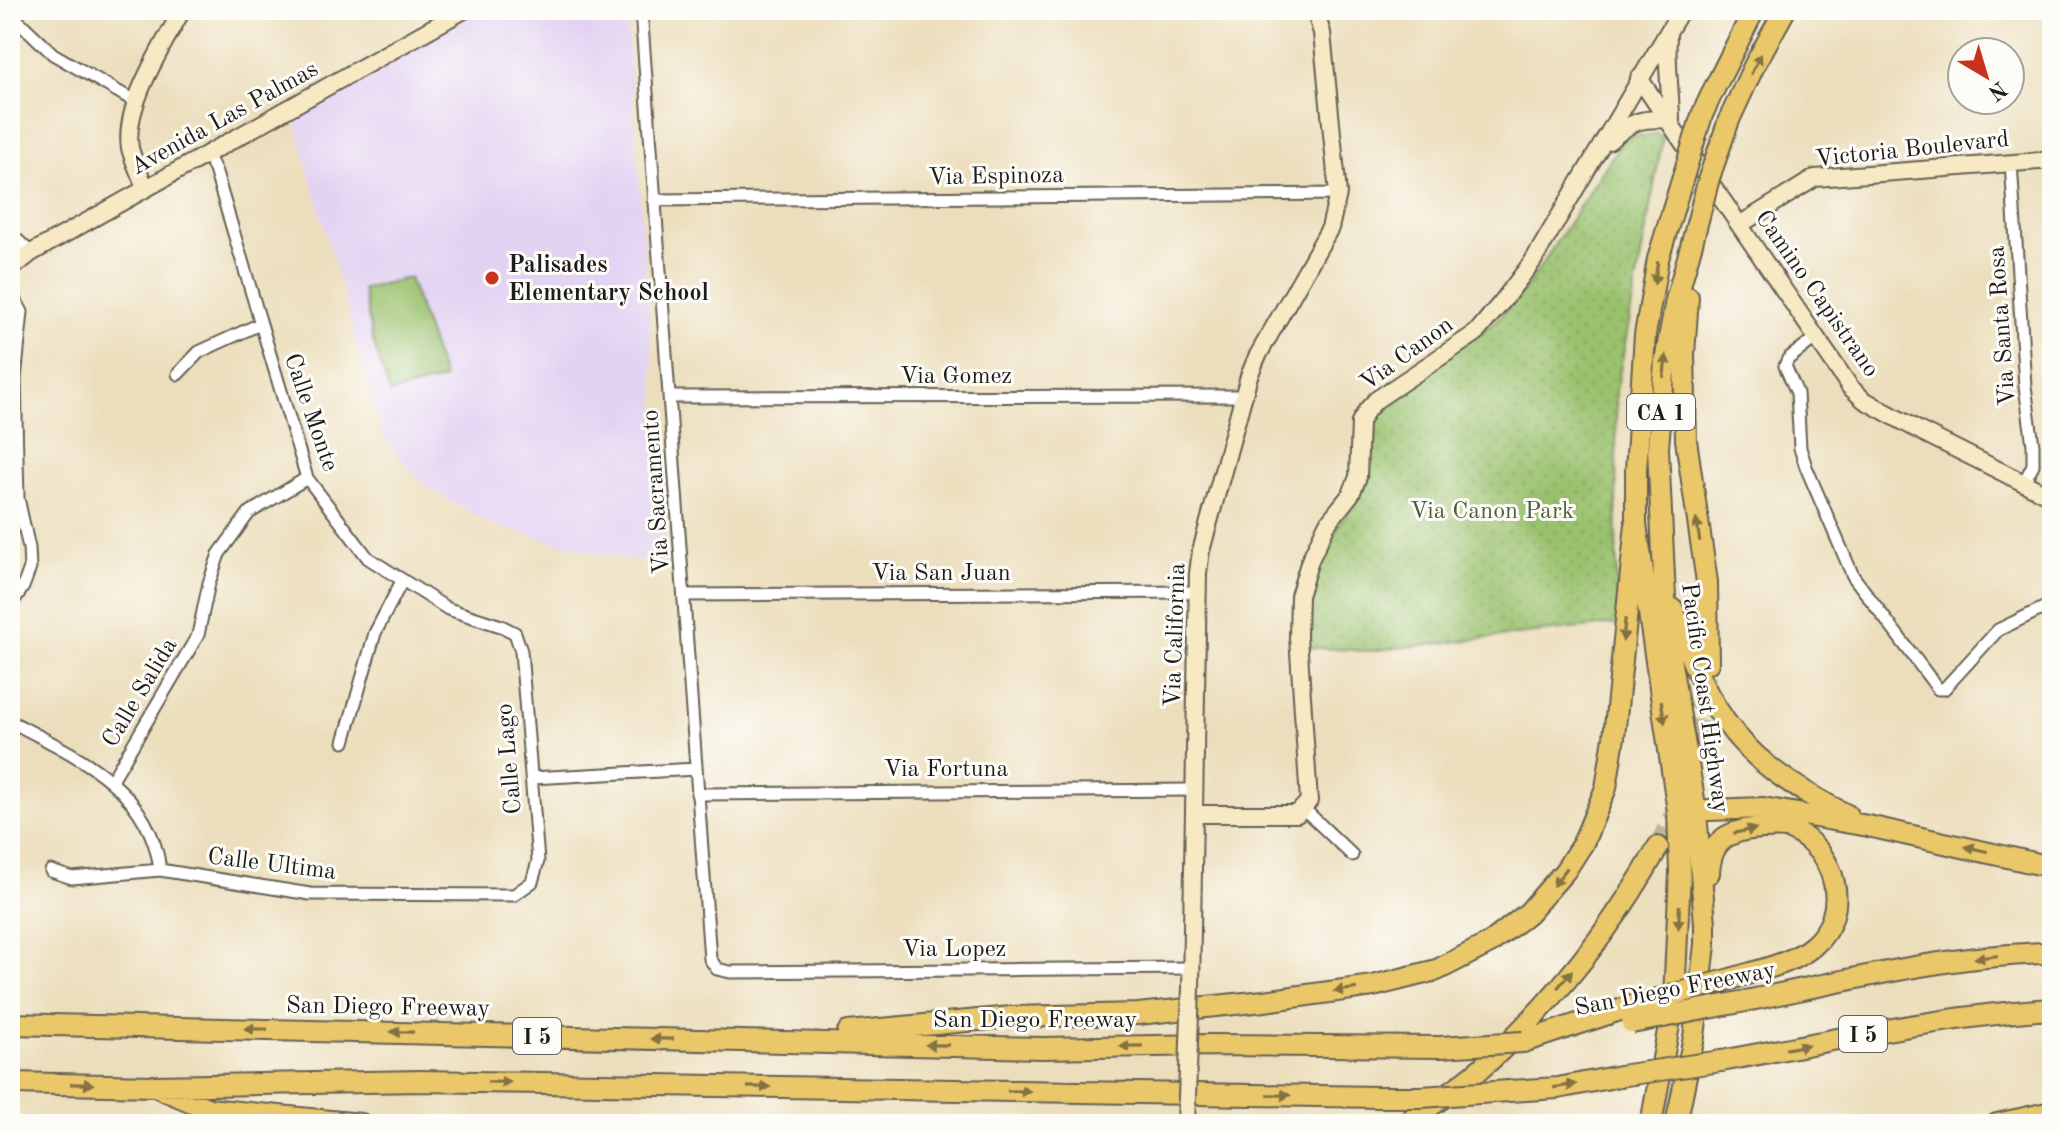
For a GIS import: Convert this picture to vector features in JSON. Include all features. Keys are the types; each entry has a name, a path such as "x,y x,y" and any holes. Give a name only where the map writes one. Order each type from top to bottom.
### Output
{"highway":[{"name":"Pacific Coast Highway","path":"1651,1124 1678,961 1687,811 1636,524 1642,364 1658,259 1702,115 1754,10"},
{"name":"Pacific Coast Highway","path":"1676,1124 1694,1037 1705,945 1667,640 1659,506 1660,419 1665,361 1676,300 1709,178 1729,120 1785,10"},
{"path":"1692,243 1684,355 1686,440 1707,582 1708,663"},
{"path":"740,1040 1011,1017 1138,1014 1264,1001 1421,976 1467,957 1510,928 1545,896 1583,843 1601,802 1614,737 1636,524"},
{"path":"1664,584 1701,685 1731,730 1751,753 1782,779 1868,826"},
{"path":"1687,811 1763,808 1868,826 2052,867"},
{"path":"1523,1042 1588,1021 1632,1015 1804,952 1825,932 1834,915 1835,889 1822,853 1786,828 1742,830 1723,840 1714,848 1710,859 1705,945"},
{"path":"1404,1124 1458,1087 1501,1051 1606,929 1635,888 1658,847"},
{"name":"San Diego Freeway","path":"10,1024 1042,1048 1209,1045 1440,1047 1560,1037 1632,1015 1730,1004 1950,962 2017,953 2052,953"},
{"name":"I 5","path":"10,1083 154,1086 421,1081 1421,1097 1558,1088 1906,1026 2052,1009"},
{"path":"154,1086 209,1109 361,1124"},
{"path":"1997,1124 2052,1112"}],"main road":[{"path":"145,188 130,148 130,130 136,102 182,10"},
{"name":"Avenida Las Palmas","path":"10,270 31,253 464,10"},
{"name":"Via California","path":"1186,1124 1201,551 1242,396 1257,357 1330,228 1338,194 1322,33 1315,10"},
{"name":"Via California","path":"1322,33 1328,10"},
{"name":"Via Canon","path":"1304,809 1309,801 1309,789 1298,637 1299,596 1310,560 1327,524 1351,494 1358,477 1360,422 1376,400 1476,333 1501,303 1533,261 1681,10"},
{"path":"1601,147 1630,123 1651,118 1670,121 1668,31"},
{"name":"Camino Capistrano","path":"1639,78 1850,387 1864,400 2052,497"},
{"name":"Victoria Boulevard","path":"1741,224 1815,178 2052,160"},
{"path":"1194,814 1297,814 1304,809"}],"street":[{"name":"Via Sacramento","path":"641,10 710,959 717,969"},
{"path":"10,13 53,54 136,102"},
{"name":"Calle Monte","path":"207,154 215,170 307,478 368,558 448,609 515,633"},
{"name":"Via Santa Rosa","path":"2011,162 2025,386 2033,445 2033,465 2023,484"},
{"name":"Via Espinoza","path":"654,200 1338,194"},
{"path":"10,233 31,253"},
{"path":"10,290 22,312 15,379 18,498 30,568 23,587 10,606"},
{"path":"178,374 199,352 260,324"},
{"path":"1815,338 1788,359 1785,366 1797,393 1800,448 1812,485 1856,582 1938,689 1944,689 1998,630 2052,604"},
{"name":"Via Gomez","path":"670,397 1242,396"},
{"name":"Calle Salida","path":"112,780 198,635 209,583 219,554 249,513 307,478"},
{"path":"344,742 375,633 402,581"},
{"name":"Via San Juan","path":"684,595 1198,592"},
{"name":"Calle Lago","path":"515,633 521,651 538,861 532,882"},
{"path":"10,721 112,780 132,801 151,830 160,870"},
{"path":"532,778 696,769"},
{"name":"Via Fortuna","path":"697,794 1194,790"},
{"path":"1304,809 1352,855"},
{"name":"Calle Ultima","path":"51,871 72,878 160,870 310,894 514,895 532,882"},
{"name":"Via Lopez","path":"717,969 730,972 1192,968"}],"shaded area":[{"name":"Palisades Elementary School","path":"476,10 626,10 668,565 609,556 494,526 426,487 383,438 294,118"}],"green space":[{"name":"Via Canon Park","path":"1657,134 1663,137 1616,392 1617,624 1369,651 1302,647 1302,595 1318,573 1339,524 1367,486 1372,463 1372,425 1378,410 1392,396 1496,321 1529,284 1625,137"},
{"path":"409,278 444,379 390,393 373,341 363,289"}],"tunnel":[{"path":"1689,769 1706,675"},
{"path":"1658,847 1679,804"}],"place":[{"name":"Palisades Elementary School","path":"492,278"}]}
